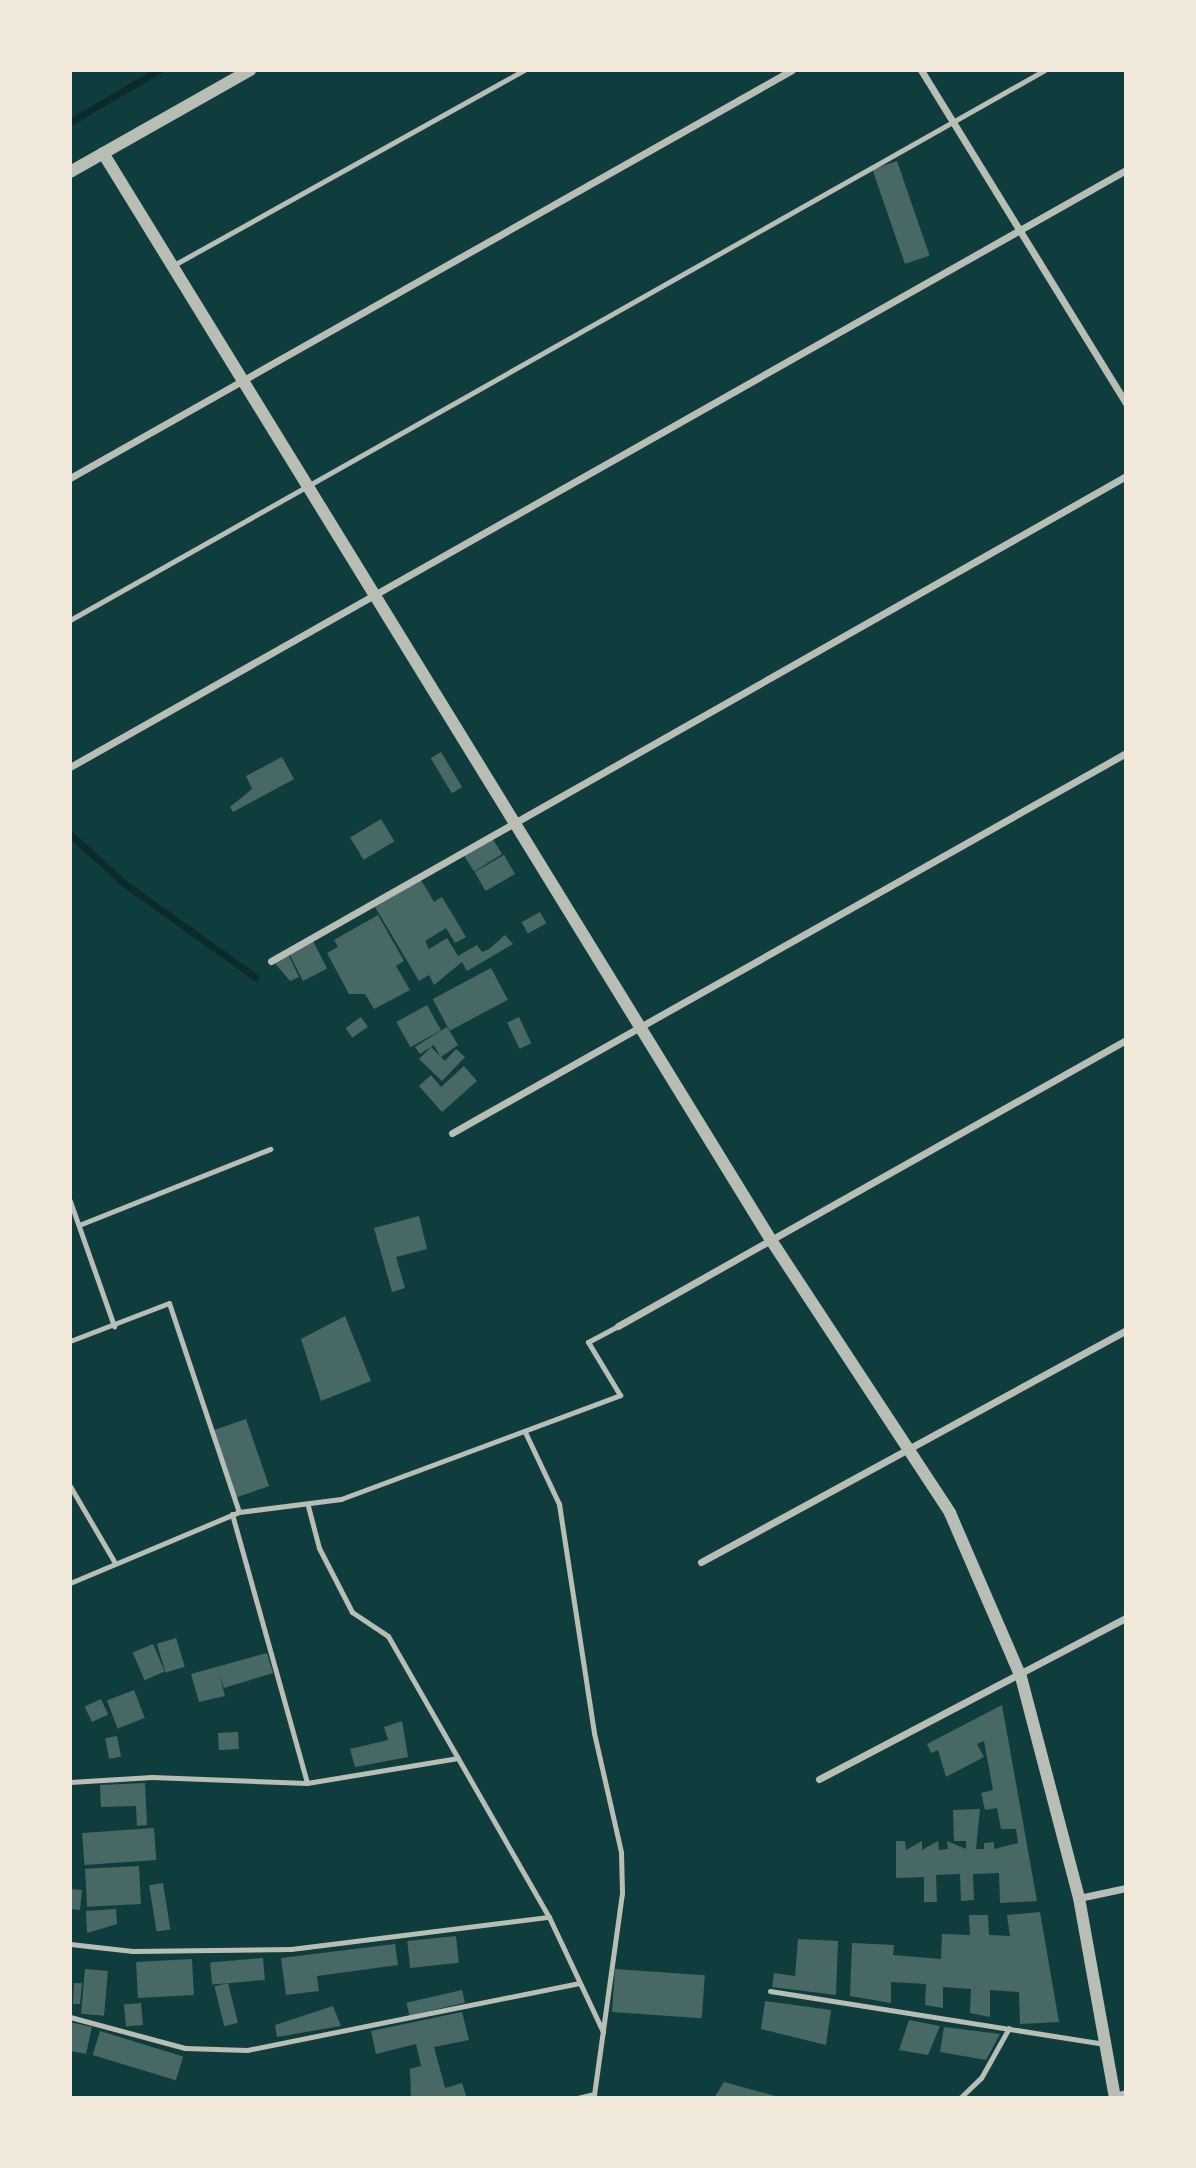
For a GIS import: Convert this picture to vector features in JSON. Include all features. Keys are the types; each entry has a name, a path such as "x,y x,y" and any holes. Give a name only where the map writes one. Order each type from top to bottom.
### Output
{"street":[{"path":"70,172 250,70"},
{"path":"70,478 792,70"},
{"path":"922,70 1126,403"},
{"path":"103,153 371,597 771,1240 950,1513 1021,1677 1079,1898 1105,2044 1119,2096"},
{"path":"70,767 1126,170"},
{"path":"271,961 1126,477"},
{"path":"452,1133 1126,753"},
{"path":"618,1326 1126,1040"},
{"path":"701,1562 910,1453 1126,1330"},
{"path":"820,1779 1021,1677 1126,1618"},
{"path":"1079,1898 1126,1888"}],"lane":[{"path":"171,267 524,70"},
{"path":"70,621 303,484 1045,70"},
{"path":"79,1225 270,1149"},
{"path":"70,1201 114,1326"},
{"path":"70,1341 169,1303 235,1513 307,1783"},
{"path":"70,1583 235,1513 308,1506 525,1432 620,1395 588,1342 618,1326"},
{"path":"525,1432 559,1504 594,1733 621,1852 622,1893 594,2094 577,2098"},
{"path":"70,1486 114,1563"},
{"path":"308,1506 319,1548 352,1612 388,1636 549,1917 603,2032"},
{"path":"70,1782 152,1777 307,1783 458,1758"},
{"path":"70,1944 133,1951 291,1949 549,1917"},
{"path":"70,2017 186,2049 247,2050 579,1983"},
{"path":"769,1991 1105,2044"},
{"path":"960,2098 981,2078 1009,2028"}],"building":[{"path":"897,161 930,256 905,264 872,169"},
{"path":"441,752 462,787 452,793 431,758"},
{"path":"282,757 294,779 233,812 230,807 252,789 246,776"},
{"path":"381,819 394,841 364,860 350,838"},
{"path":"492,838 502,854 474,872 464,855"},
{"path":"504,855 515,874 486,891 475,872"},
{"path":"421,880 434,902 442,897 466,937 455,943 446,928 425,941 429,949 447,938 458,956 477,945 482,952 489,949 505,935 513,944 467,971 462,962 434,985 429,975 419,981 375,907"},
{"path":"540,912 546,923 528,934 522,922"},
{"path":"378,915 404,961 396,966 410,990 374,1009 365,994 349,994 327,953 338,947 334,940"},
{"path":"313,941 327,969 303,981 289,953"},
{"path":"288,954 299,977 290,981 273,961"},
{"path":"491,968 508,1000 450,1031 433,999"},
{"path":"427,1005 441,1030 410,1047 396,1022"},
{"path":"361,1017 368,1027 352,1038 345,1028"},
{"path":"519,1017 531,1043 519,1049 507,1022"},
{"path":"447,1027 458,1045 441,1057 445,1061 456,1049 465,1057 442,1081 419,1059 431,1047 440,1056 434,1045 420,1054 415,1047"},
{"path":"464,1066 477,1081 442,1112 419,1086 431,1075 441,1087"},
{"path":"419,1216 427,1249 396,1257 405,1288 392,1292 374,1228"},
{"path":"345,1316 371,1381 321,1401 301,1339"},
{"path":"246,1419 269,1486 236,1498 213,1430"},
{"path":"176,1638 185,1667 166,1673 157,1644"},
{"path":"153,1644 165,1672 144,1680 133,1653"},
{"path":"267,1653 273,1673 224,1688 219,1673 225,1696 199,1702 191,1674"},
{"path":"134,1690 145,1718 118,1728 107,1700"},
{"path":"101,1699 108,1714 92,1722 85,1707"},
{"path":"1002,1705 1037,1901 1000,1903 999,1873 973,1874 974,1900 961,1901 960,1874 936,1875 937,1902 924,1902 924,1877 896,1878 896,1841 905,1841 906,1850 922,1841 922,1850 938,1841 939,1850 948,1849 947,1841 966,1849 966,1841 954,1841 953,1810 980,1809 976,1849 984,1849 984,1843 994,1842 994,1849 1018,1843 1016,1829 1001,1829 997,1808 985,1810 981,1793 993,1790 984,1741 977,1744 984,1757 946,1777 938,1750 931,1753 927,1744"},
{"path":"402,1721 408,1757 355,1767 350,1749 388,1740 384,1727"},
{"path":"238,1732 239,1749 219,1750 218,1733"},
{"path":"117,1736 121,1757 109,1759 105,1738"},
{"path":"145,1783 147,1825 137,1826 136,1806 101,1807 100,1785"},
{"path":"154,1828 156,1860 84,1865 82,1833"},
{"path":"139,1866 141,1904 87,1907 85,1869"},
{"path":"163,1883 170,1929 157,1932 149,1885"},
{"path":"70,1889 82,1890 80,1910 70,1909"},
{"path":"116,1909 117,1924 87,1933 86,1911"},
{"path":"1040,1912 1059,2022 1020,2024 1019,1992 990,1990 990,2017 970,2013 971,1989 943,1987 943,2008 925,2005 926,1984 891,1982 891,2003 850,1996 852,1943 894,1945 893,1955 941,1959 942,1934 970,1935 969,1915 988,1915 989,1935 1010,1936 1007,1915"},
{"path":"456,1936 459,1963 410,1968 407,1941"},
{"path":"798,1939 838,1941 836,1995 772,1987 774,1973 795,1976"},
{"path":"395,1944 398,1965 317,1976 319,1991 286,1995 281,1958"},
{"path":"263,1958 265,1980 212,1985 210,1963"},
{"path":"192,1959 194,1995 138,1998 136,1962"},
{"path":"85,1969 108,1971 104,2016 81,2014"},
{"path":"615,1969 705,1975 702,2018 612,2012"},
{"path":"74,1983 82,1983 80,2004 73,2004"},
{"path":"228,1983 238,2023 224,2026 214,1986"},
{"path":"462,1990 465,2003 409,2015 406,2003"},
{"path":"765,2001 831,2010 826,2045 761,2029"},
{"path":"141,2003 143,2025 126,2026 124,2004"},
{"path":"333,2006 341,2026 277,2037 275,2025"},
{"path":"462,2012 469,2040 434,2047 445,2088 462,2083 467,2098 411,2098 410,2069 421,2066 416,2044 376,2054 371,2031"},
{"path":"909,2020 940,2026 928,2055 899,2050"},
{"path":"70,2022 92,2027 86,2054 70,2051"},
{"path":"944,2027 1000,2034 986,2060 940,2052"},
{"path":"100,2031 183,2056 176,2080 93,2055"},
{"path":"724,2082 779,2097 779,2098 714,2098"}],"waterway":[{"path":"70,122 159,70"},
{"path":"70,834 125,884 255,977"}]}
